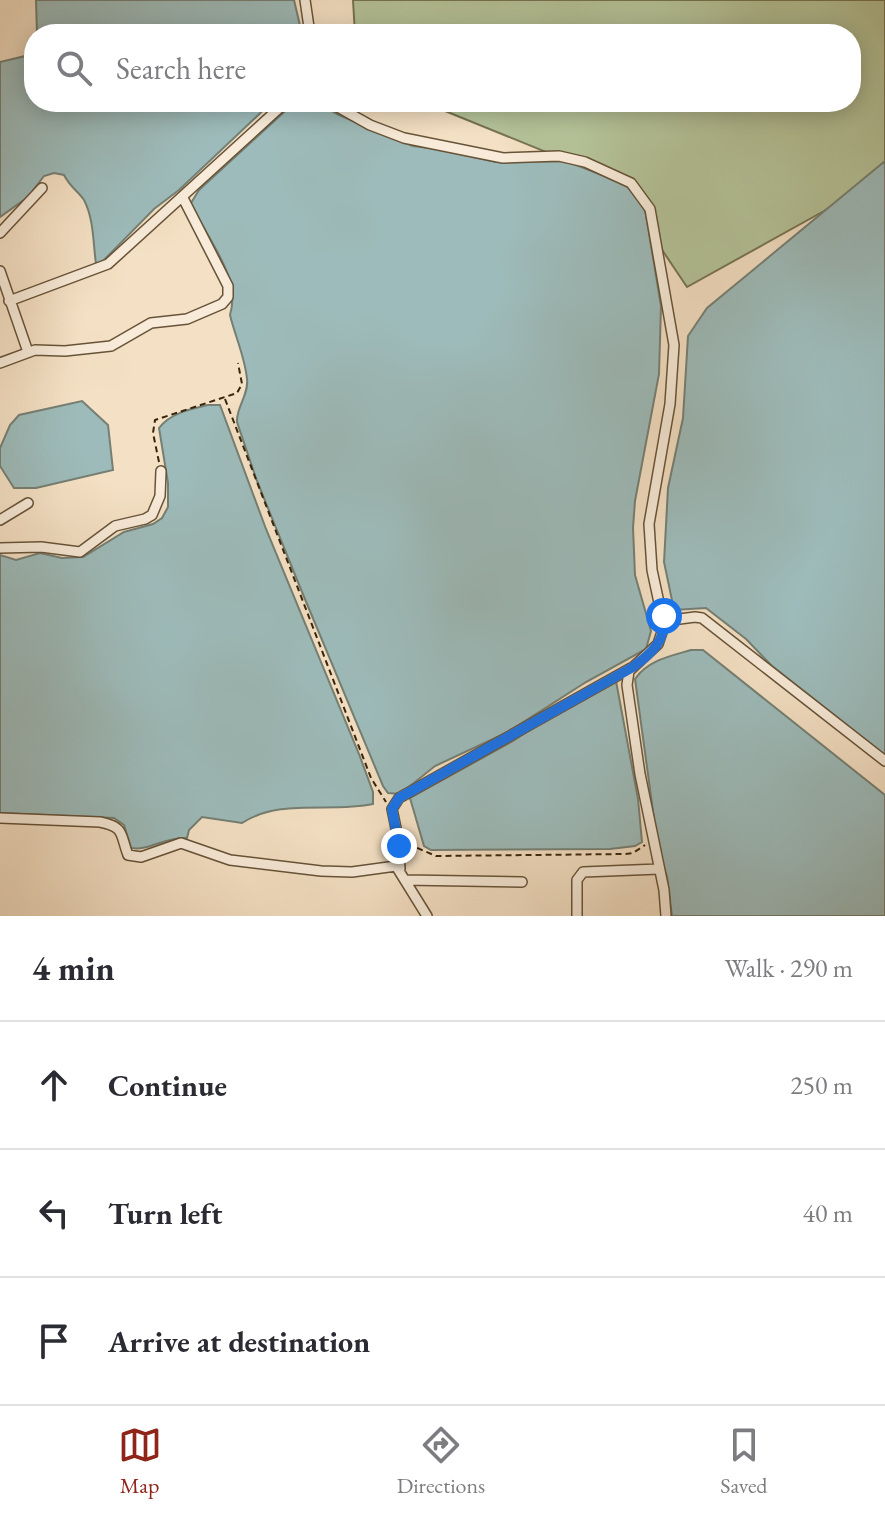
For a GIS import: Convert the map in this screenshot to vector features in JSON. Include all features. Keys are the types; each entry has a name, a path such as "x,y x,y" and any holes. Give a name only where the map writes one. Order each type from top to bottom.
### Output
{"street":[{"path":"305,0 309,24"},
{"path":"9,301 108,264 275,112"},
{"path":"347,112 404,138 503,158 573,158 631,183 644,200 653,221 674,345 670,404 649,524 652,570 664,621 658,644 633,667 399,798 392,809 400,869 427,916"},
{"path":"0,233 42,188"},
{"path":"0,363 42,349 65,351 111,346 151,323 187,319 222,304 228,297 228,286 183,198"},
{"path":"0,271 28,352"},
{"path":"0,548 41,547 80,552 115,526 152,515 160,496 161,471"},
{"path":"0,520 28,503"},
{"path":"664,621 702,618 885,761"},
{"path":"633,667 627,677 627,685 666,916"},
{"path":"0,818 100,822 115,826 120,829 128,855 133,857 181,843 230,860 321,871 364,871 391,865 400,869"},
{"path":"577,916 577,880 583,872 659,869"},
{"path":"405,880 522,882"}],"path":[{"path":"161,471 153,433 155,420 225,399 241,389 238,363"},
{"path":"225,399 371,778 392,809"},
{"path":"399,846 413,845 436,856 625,854 640,849 651,839"}],"green space":[{"path":"353,0 885,0 885,171 824,211 687,287 615,180 448,112 861,112 861,24 354,24"}],"water":[{"path":"36,0 294,0 300,24 37,24"},
{"path":"24,56 24,112 261,112 179,190 154,209 101,263 96,264 87,207 64,175 54,173 44,176 28,197 0,217 0,62"},
{"path":"284,112 334,112 413,146 496,162 566,161 625,184 643,204 661,306 659,374 635,501 633,528 635,575 651,631 646,649 586,682 508,732 435,766 400,794 388,793 302,592 237,422 247,379 230,315 232,300 227,271 191,203 199,190"},
{"path":"885,161 885,755 772,666 746,639 706,608 674,610 664,562 668,488 683,418 688,336 707,308"},
{"path":"82,401 108,425 113,470 36,488 14,488 0,466 0,448 10,425 19,415"},
{"path":"208,405 220,405 266,529 359,754 373,792 373,804 289,808 257,815 242,823 202,817 189,830 187,838 138,848 131,848 124,825 114,818 0,813 0,555 16,560 40,553 62,558 83,557 124,532 153,524 162,518 168,507 168,483 159,428 175,415"},
{"path":"691,650 703,650 885,795 885,916 672,916 667,877 658,848 635,679 653,663"},
{"path":"616,681 638,799 642,842 635,846 610,849 431,850 424,846 410,798 513,741 604,682"}],"route":[{"path":"399,846 392,809 399,798 633,667 658,644 664,616"}]}
